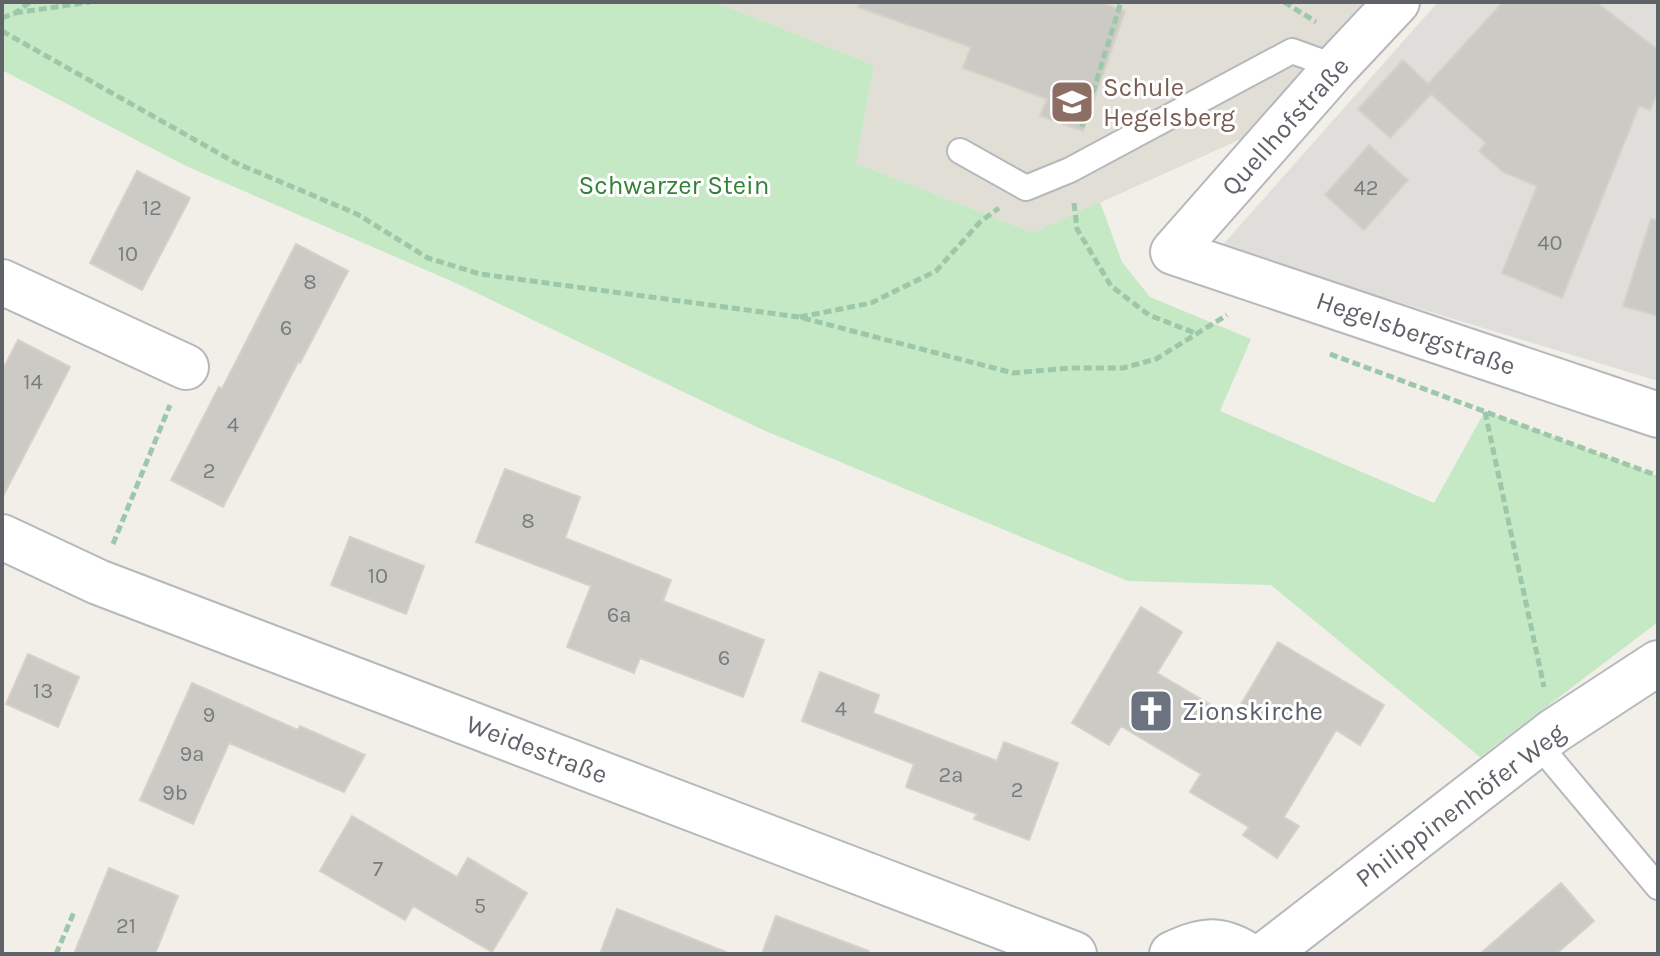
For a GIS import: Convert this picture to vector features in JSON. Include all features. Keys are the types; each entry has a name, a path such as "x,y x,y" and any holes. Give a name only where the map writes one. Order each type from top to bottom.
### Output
{"street":[{"name":"Quellhofstraße","path":"1173,252 1390,5"},
{"name":"Hegelsbergstraße","path":"1173,252 1658,415"},
{"path":"2,282 186,367"},
{"name":"Weidestraße","path":"2,537 98,582 1074,954"},
{"name":"Philippinenhöfer Weg","path":"1266,954 1546,738 1658,663"},
{"path":"1172,954 1199,942 1230,944 1246,954"}],"lane":[{"path":"960,151 1026,188 1070,170 1292,51 1336,67"},
{"path":"1546,738 1658,887"}],"path":[{"path":"15,13 30,2"},
{"path":"2,18 15,13 90,2"},
{"path":"1121,2 1070,170 1077,229 1111,286 1149,315 1196,334"},
{"path":"2,31 236,163 357,214 428,258 480,274 799,317 1013,373 1123,368 1156,359 1227,315 1244,276"},
{"path":"799,317 871,303 936,271 980,222 1026,188"},
{"path":"1327,353 1658,476"},
{"path":"98,582 186,367"},
{"path":"1485,411 1546,738"},
{"path":"56,954 74,912"}],"shaded area":[{"name":"Schule Hegelsberg","path":"715,2 1374,2 1241,139 1033,233 856,163 874,65"},
{"path":"1438,2 1653,2 1658,6 1658,381 1220,248"}],"green space":[{"name":"Schwarzer Stein","path":"2,2 715,2 874,65 856,163 1033,233 1100,202 1122,262 1150,297 1251,339 1220,411 1434,503 1485,411 1658,476 1658,622 1480,757 1271,585 1128,581 763,430 458,284 186,166 2,70"}],"building":[{"path":"859,2 1099,2 1125,11 1083,131 1040,116 1047,99 963,68 971,47 858,7"},
{"path":"1503,2 1596,2 1658,50 1658,91 1650,110 1639,106 1562,298 1502,273 1537,186 1503,172 1479,151 1486,143 1431,94 1390,138 1358,109 1403,60 1428,84"},
{"path":"1369,145 1408,180 1364,230 1325,195"},
{"path":"137,171 190,198 142,290 90,263"},
{"path":"1651,219 1658,220 1658,316 1623,306"},
{"path":"296,244 348,271 223,507 171,480 219,387 222,389"},
{"path":"18,340 70,367 2,498 2,371"},
{"path":"505,469 580,497 565,538 671,580 663,601 764,640 743,697 640,658 634,673 567,647 591,586 476,542"},
{"path":"350,537 424,566 406,614 331,585"},
{"name":"Zionskirche","path":"1141,607 1182,632 1157,673 1233,718 1278,642 1384,705 1360,745 1336,730 1284,817 1299,826 1277,858 1243,835 1249,827 1190,792 1201,774 1121,726 1109,745 1072,723"},
{"path":"28,654 79,677 58,727 6,704"},
{"path":"820,672 879,695 873,713 997,761 1004,742 1058,763 1029,840 974,819 977,814 906,787 914,764 802,721"},
{"path":"192,683 298,730 300,726 365,755 344,792 229,743 193,824 140,800"},
{"path":"352,816 457,877 468,858 527,893 492,952 413,906 405,920 320,871"},
{"path":"109,868 178,896 155,954 74,954"},
{"path":"1561,883 1594,921 1556,954 1480,954"},
{"path":"617,909 726,952 726,954 600,954"},
{"path":"776,916 869,951 868,954 762,954"}],"place":[{"name":"Schule Hegelsberg","path":"1072,102"},
{"name":"Zionskirche","path":"1151,711"}]}
